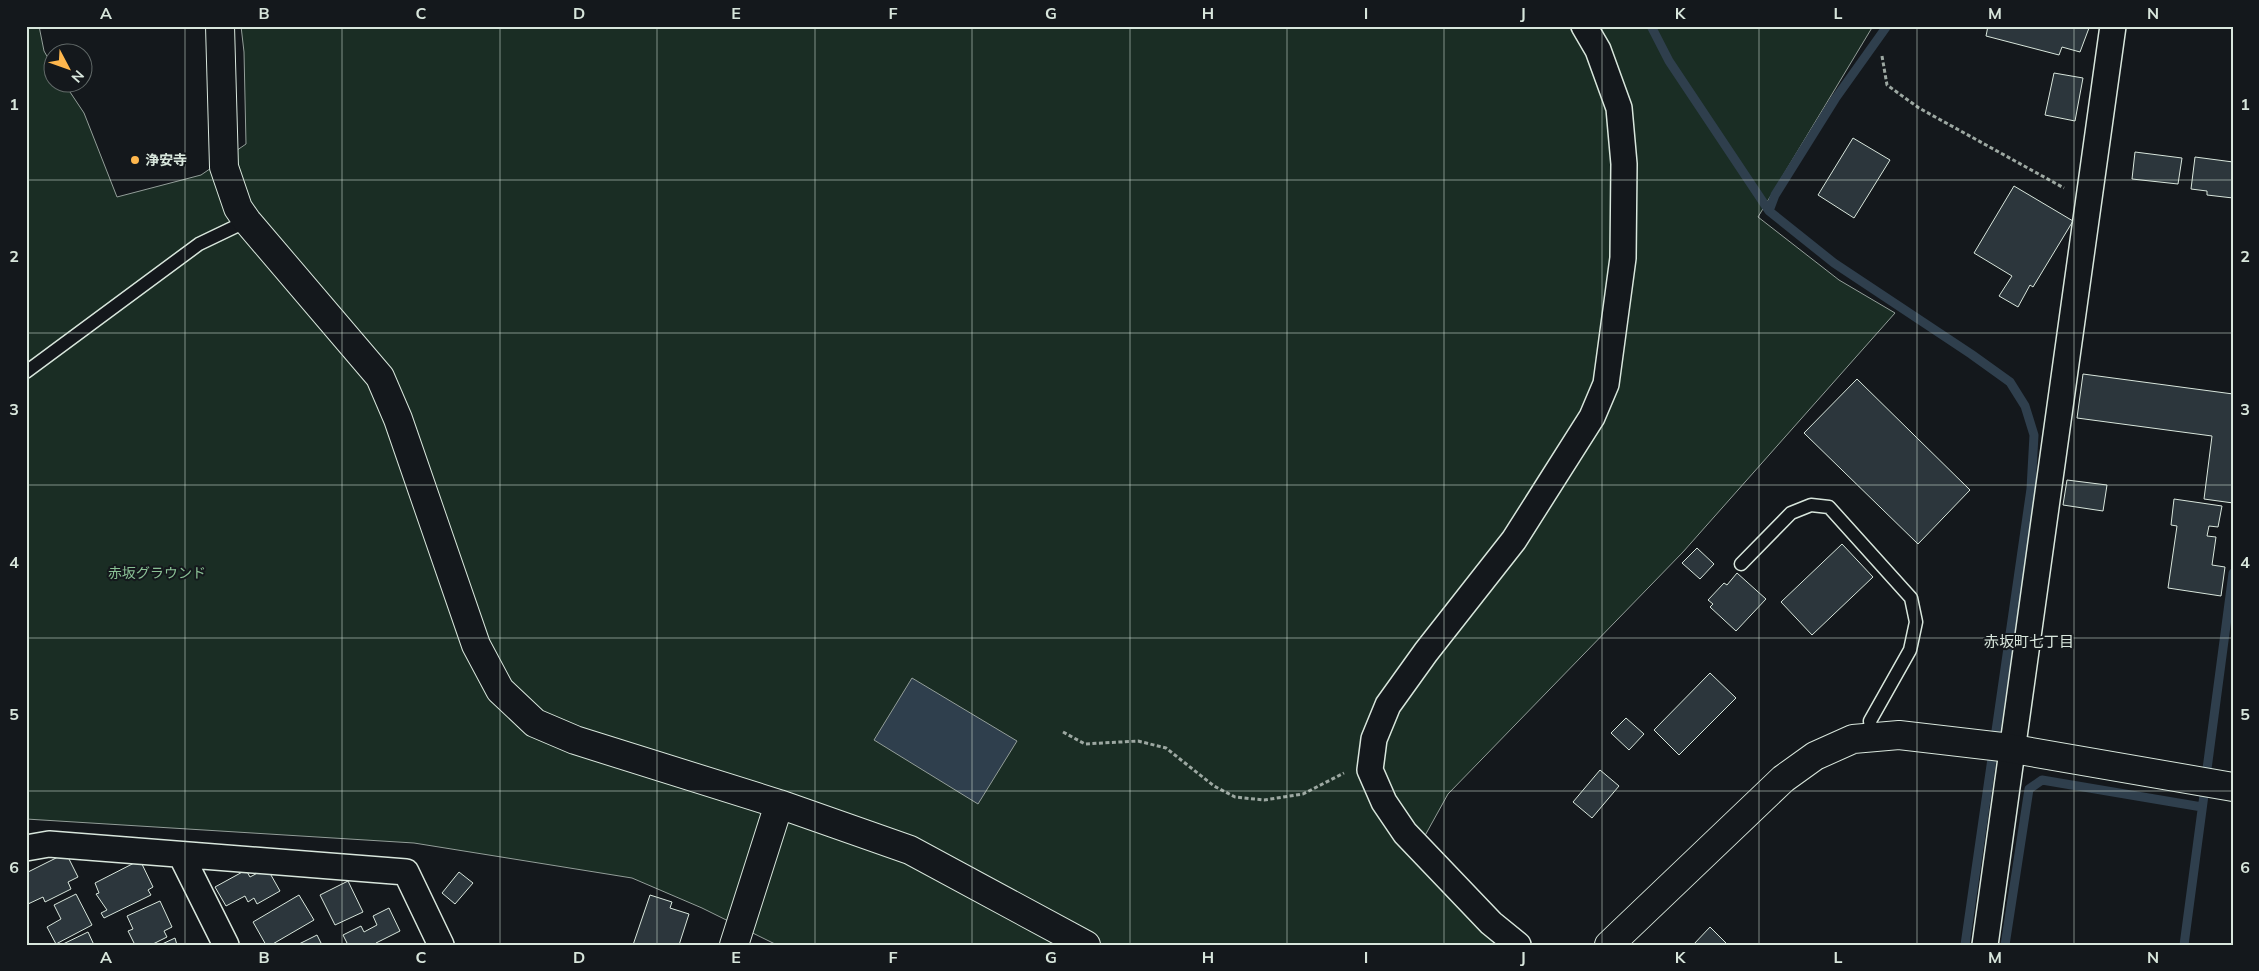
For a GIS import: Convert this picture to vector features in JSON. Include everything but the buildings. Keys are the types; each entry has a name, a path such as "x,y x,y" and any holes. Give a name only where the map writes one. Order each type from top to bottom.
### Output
{"street":[{"path":"220,26 224,167 238,208 380,378 398,420 476,645 500,690 535,723 575,740 779,804 910,850 1086,945"},
{"path":"1518,945 1490,923 1405,833 1384,802 1370,770 1374,738 1388,705 1426,652 1514,540 1592,417 1606,384 1623,258 1624,164 1619,108 1598,50 1584,26"},
{"path":"1985,945 1999,746 2089,202 2113,26"},
{"path":"1609,945 1783,779 1815,756 1853,739 1899,735 1999,746 2233,787"},
{"path":"734,945 779,804"},
{"path":"26,848 49,844 406,872 442,945"},
{"path":"181,855 226,945"}],"lane":[{"path":"26,372 199,244 247,221"},
{"path":"1741,564 1791,513 1811,505 1829,507 1911,598 1916,622 1910,650 1870,721 1872,736"}],"path":[{"path":"1882,56 1887,85 1919,108 2089,202"},
{"path":"1063,732 1085,744 1138,740 1166,748 1214,786 1235,798 1264,800 1303,794 1372,756"}],"green space":[{"name":"赤坂グラウンド","path":"26,26 39,26 42,42 42,92 70,92 84,113 117,197 201,175 246,144 244,52 241,26 1873,26 1758,217 1839,280 1895,313 1683,552 1448,794 1412,859 1475,923 1502,945 777,945 702,908 632,878 414,843 26,819"}],"water":[{"path":"912,678 1017,741 978,804 874,740"}],"waterway":[{"path":"1651,26 1669,61 1769,211 1834,263 2010,382 2025,406 2034,435 2031,489 1965,945"},
{"path":"1769,211 1775,195 1835,99 1887,26"},
{"path":"2207,769 2233,573"},
{"path":"2005,945 2029,789 2042,780 2202,807"},
{"path":"2184,945 2204,795"}],"place":[{"name":"浄安寺","path":"135,160"}],"district":[{"name":"赤坂町七丁目","path":"2029,642"}]}
